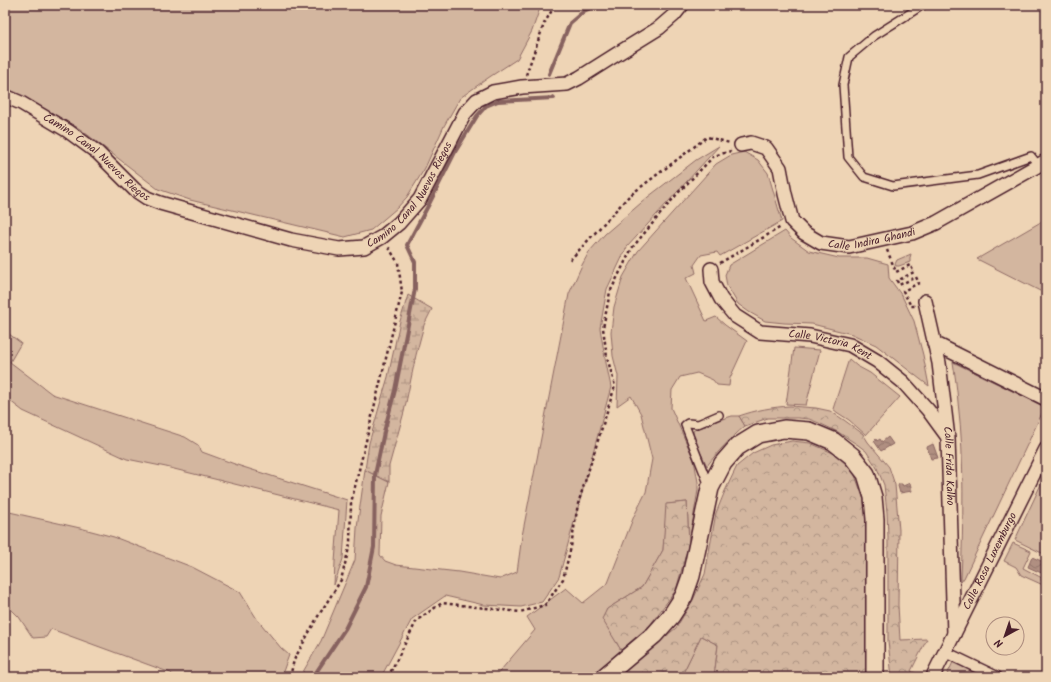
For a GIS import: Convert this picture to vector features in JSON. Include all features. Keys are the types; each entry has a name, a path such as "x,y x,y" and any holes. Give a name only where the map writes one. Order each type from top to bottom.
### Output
{"street":[{"name":"Camino Canal Nuevos Riegos","path":"5,96 22,103 68,131 98,153 135,190 147,198 292,240 339,249 364,247 382,237 399,224 420,199 465,113 477,100 493,92 522,87 567,84 580,78 659,28 674,15 682,5"},
{"path":"741,145 751,143 766,148 780,168 792,221"},
{"name":"Calle Indira Ghandi","path":"792,221 804,233 821,243 849,247 883,240 912,233 936,223 1042,163"},
{"name":"Calle Victoria Kent","path":"711,269 712,282 721,300 735,316 760,332 810,336 850,345 878,362 903,382 928,410 948,438"},
{"name":"Calle Frida Kalho","path":"925,301 939,363 948,438 954,634"},
{"path":"934,343 1046,399"},
{"path":"604,677 654,635 671,616 684,596 691,576 710,488 723,463 737,447 758,434 784,429 809,431 833,441 852,456 866,474 873,497 875,519 876,677"},
{"name":"Calle Rosa Luxemburgo","path":"934,674 1042,470 1046,449"},
{"path":"945,652 997,677"}],"lane":[{"path":"923,5 874,36 849,57 842,85 848,157 864,177 893,186 978,175 1031,156 1042,163"},
{"path":"710,488 685,425 688,423 698,424 719,415"}],"path":[{"path":"522,87 544,24 555,5"},
{"path":"570,260 629,196 707,137 741,145"},
{"path":"388,677 417,620 442,603 520,612 544,605 563,578 571,547 578,504 615,386 608,357 604,328 610,292 632,248 677,194 714,156 733,150 741,145"},
{"path":"711,269 792,221"},
{"path":"290,677 294,660 317,618 342,580 350,544 351,503 402,292 398,263 382,237"},
{"path":"883,240 896,272 910,265 914,272 897,281 899,285 916,277 919,284 903,291"}],"green space":[{"path":"5,5 541,5 532,31 517,59 460,98 444,126 425,168 407,197 397,208 371,230 345,237 190,200 158,189 80,129 31,101 5,89"},
{"path":"719,146 627,247 607,289 600,328 611,387 559,577 542,602 521,607 484,605 445,596 412,619 381,677 300,677 321,641 355,560 357,528 365,470 389,482 381,516 380,555 385,561 396,565 459,572 500,579 517,572 522,536 569,294 582,265 589,252 605,234 648,197 696,160"},
{"path":"744,152 758,160 768,173 782,221 720,256 717,252 701,255 694,265 696,273 686,278 706,321 716,317 747,341 730,378 729,386 717,385 713,380 697,373 680,377 672,390 671,408 694,460 698,482 689,543 687,502 667,504 663,550 642,587 607,609 603,619 621,650 591,677 495,677 535,630 527,617 566,588 583,603 608,583 634,516 646,492 652,459 641,414 631,396 617,406 618,376 613,356 611,332 614,307 623,277 638,251 716,164 731,155"},
{"path":"1046,219 1046,294 977,259"},
{"path":"785,231 791,238 809,251 839,258 867,258 888,264 889,278 902,296 914,321 929,386 876,345 852,334 812,324 765,321 738,304 727,286 725,275 729,265"},
{"path":"911,254 910,262 896,266 895,264 897,260"},
{"path":"408,295 432,309 424,325 416,355 404,412 389,466 389,482 365,470 369,443 388,377 400,321"},
{"path":"5,331 21,343 10,362 52,394 185,437 198,445 202,452 240,466 347,500 343,559 334,585 339,510 166,467 127,459 23,411 5,397"},
{"path":"794,348 820,350 806,405 786,404"},
{"path":"849,359 857,366 870,373 900,397 866,435 849,420 833,409"},
{"path":"953,362 1045,407 961,582 963,469 957,387"},
{"path":"790,406 816,408 830,411 863,434 889,467 895,485 899,530 898,605 900,640 927,639 911,671 923,677 892,677 888,641 888,537 884,485 877,468 866,451 838,432 809,419 768,418 745,426 739,416 764,409"},
{"path":"732,416 739,416 745,426 724,445 707,466 694,439 693,431 697,428"},
{"path":"792,441 810,443 833,453 853,470 864,500 867,529 870,677 714,677 718,645 701,636 681,677 663,673 657,677 614,677 676,628 693,600 705,574 716,513 737,466 753,453 771,445"},
{"path":"1042,482 1046,484 1046,555 1015,540"},
{"path":"687,502 689,543 676,590 650,625 621,650 602,619 607,609 642,587 663,550 666,504"},
{"path":"5,511 114,537 192,567 240,592 257,619 281,648 289,655 281,677 175,677 171,673 51,629 46,637 33,638 19,617 5,603"},
{"path":"1013,543 1031,551 1023,568 1042,578 1041,580 1044,582 1043,585 1021,575 1016,567 1004,561"},
{"path":"701,636 718,645 714,677 681,677"},
{"path":"954,660 979,673 978,677 946,677"}],"water":[{"path":"888,437 893,444 881,451 874,441 876,439 877,441 880,439 882,442"},
{"path":"933,444 938,458 931,459 927,447"},
{"path":"910,483 912,491 900,493 898,486 899,484 902,484 903,486"},
{"path":"1032,557 1046,563 1046,575 1028,567"}],"waterway":[{"path":"549,74 570,23 584,11 597,5"},
{"path":"313,677 345,629 366,587 374,547 375,475 395,390 415,289 415,262 407,245 455,152 477,116 486,106 498,101 554,98 553,97"}]}
